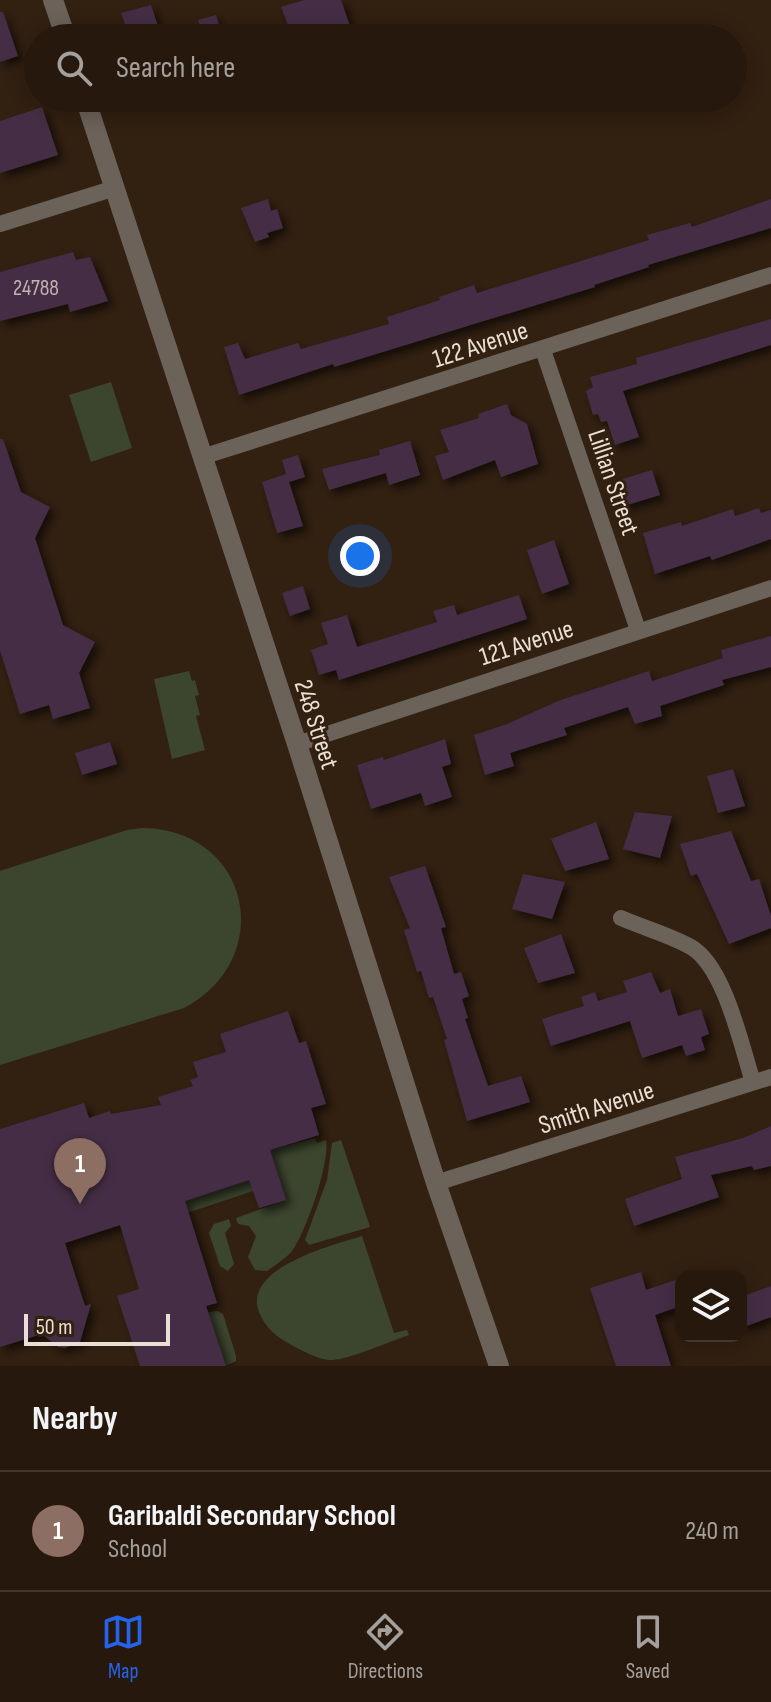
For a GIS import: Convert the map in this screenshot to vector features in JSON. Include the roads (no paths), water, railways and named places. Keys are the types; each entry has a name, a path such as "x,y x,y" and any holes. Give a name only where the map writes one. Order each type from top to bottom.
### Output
{"street":[{"path":"53,0 61,24"},
{"name":"248 Street","path":"90,112 297,744 436,1183 499,1366"},
{"path":"0,224 115,188"},
{"name":"122 Avenue","path":"202,457 771,275"},
{"name":"Lillian Street","path":"543,350 638,630"},
{"name":"121 Avenue","path":"297,744 771,588"},
{"path":"621,918 692,947 708,960 720,981 753,1082"},
{"name":"Smith Avenue","path":"436,1183 771,1077"}],"place":[{"name":"Garibaldi Secondary School","path":"80,1204"}]}
